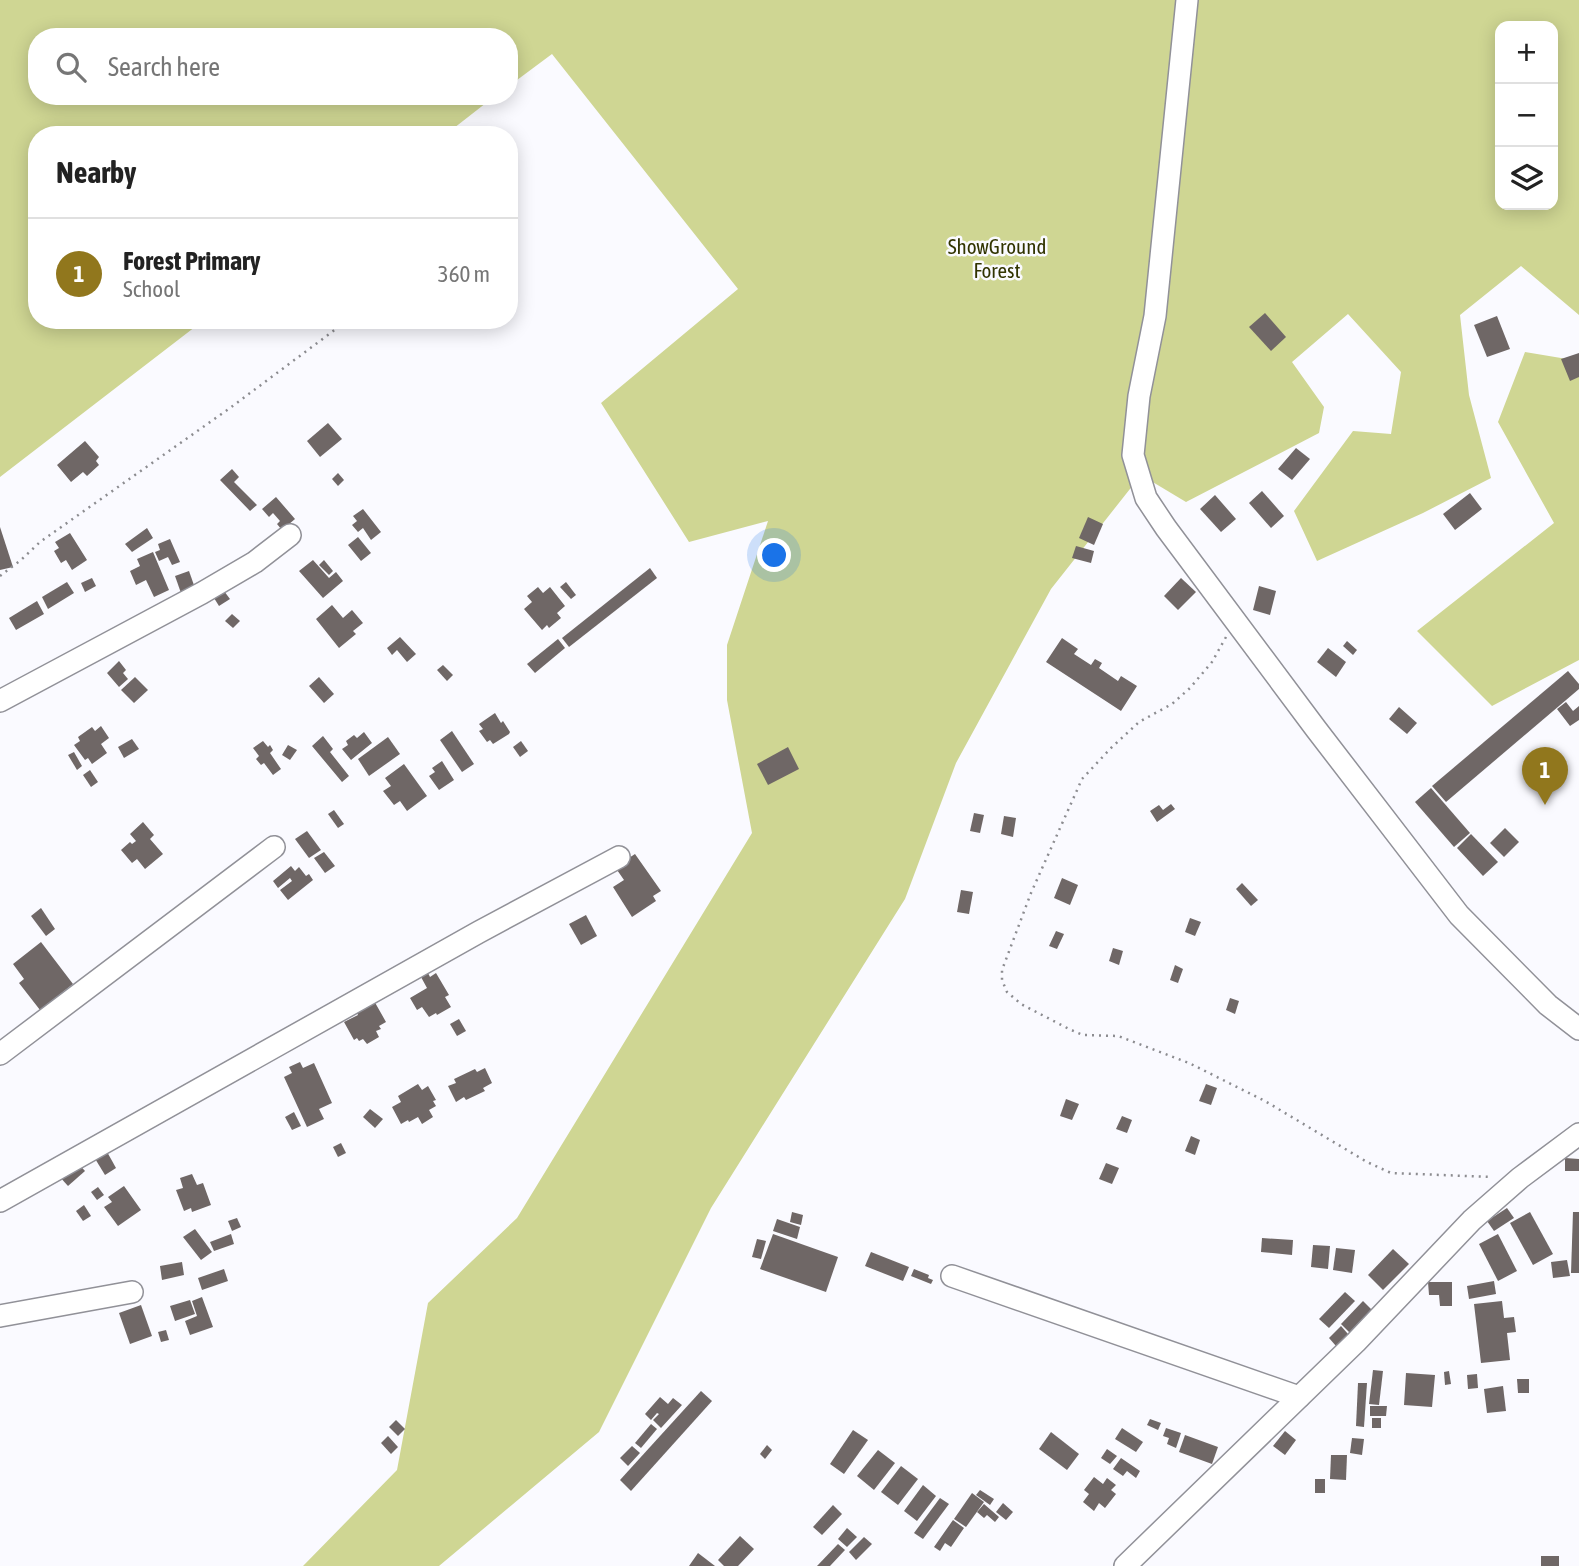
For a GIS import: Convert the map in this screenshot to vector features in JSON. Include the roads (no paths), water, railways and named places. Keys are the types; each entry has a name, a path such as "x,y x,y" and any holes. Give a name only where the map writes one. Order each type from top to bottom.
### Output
{"street":[{"path":"1187,0 1156,316 1139,396 1133,455 1146,498 1316,729 1459,915 1548,1005 1579,1029"},
{"path":"0,701 202,593 255,562 290,535"},
{"path":"0,1054 274,847"},
{"path":"0,1201 479,932 619,857"},
{"path":"1125,1566 1356,1342 1472,1220 1520,1178 1579,1134"},
{"path":"951,1276 1299,1397"},
{"path":"0,1316 132,1292"}],"place":[{"name":"Forest Primary","path":"1545,805"}],"park label":[{"name":"ShowGround Forest","path":"997,259"}]}
